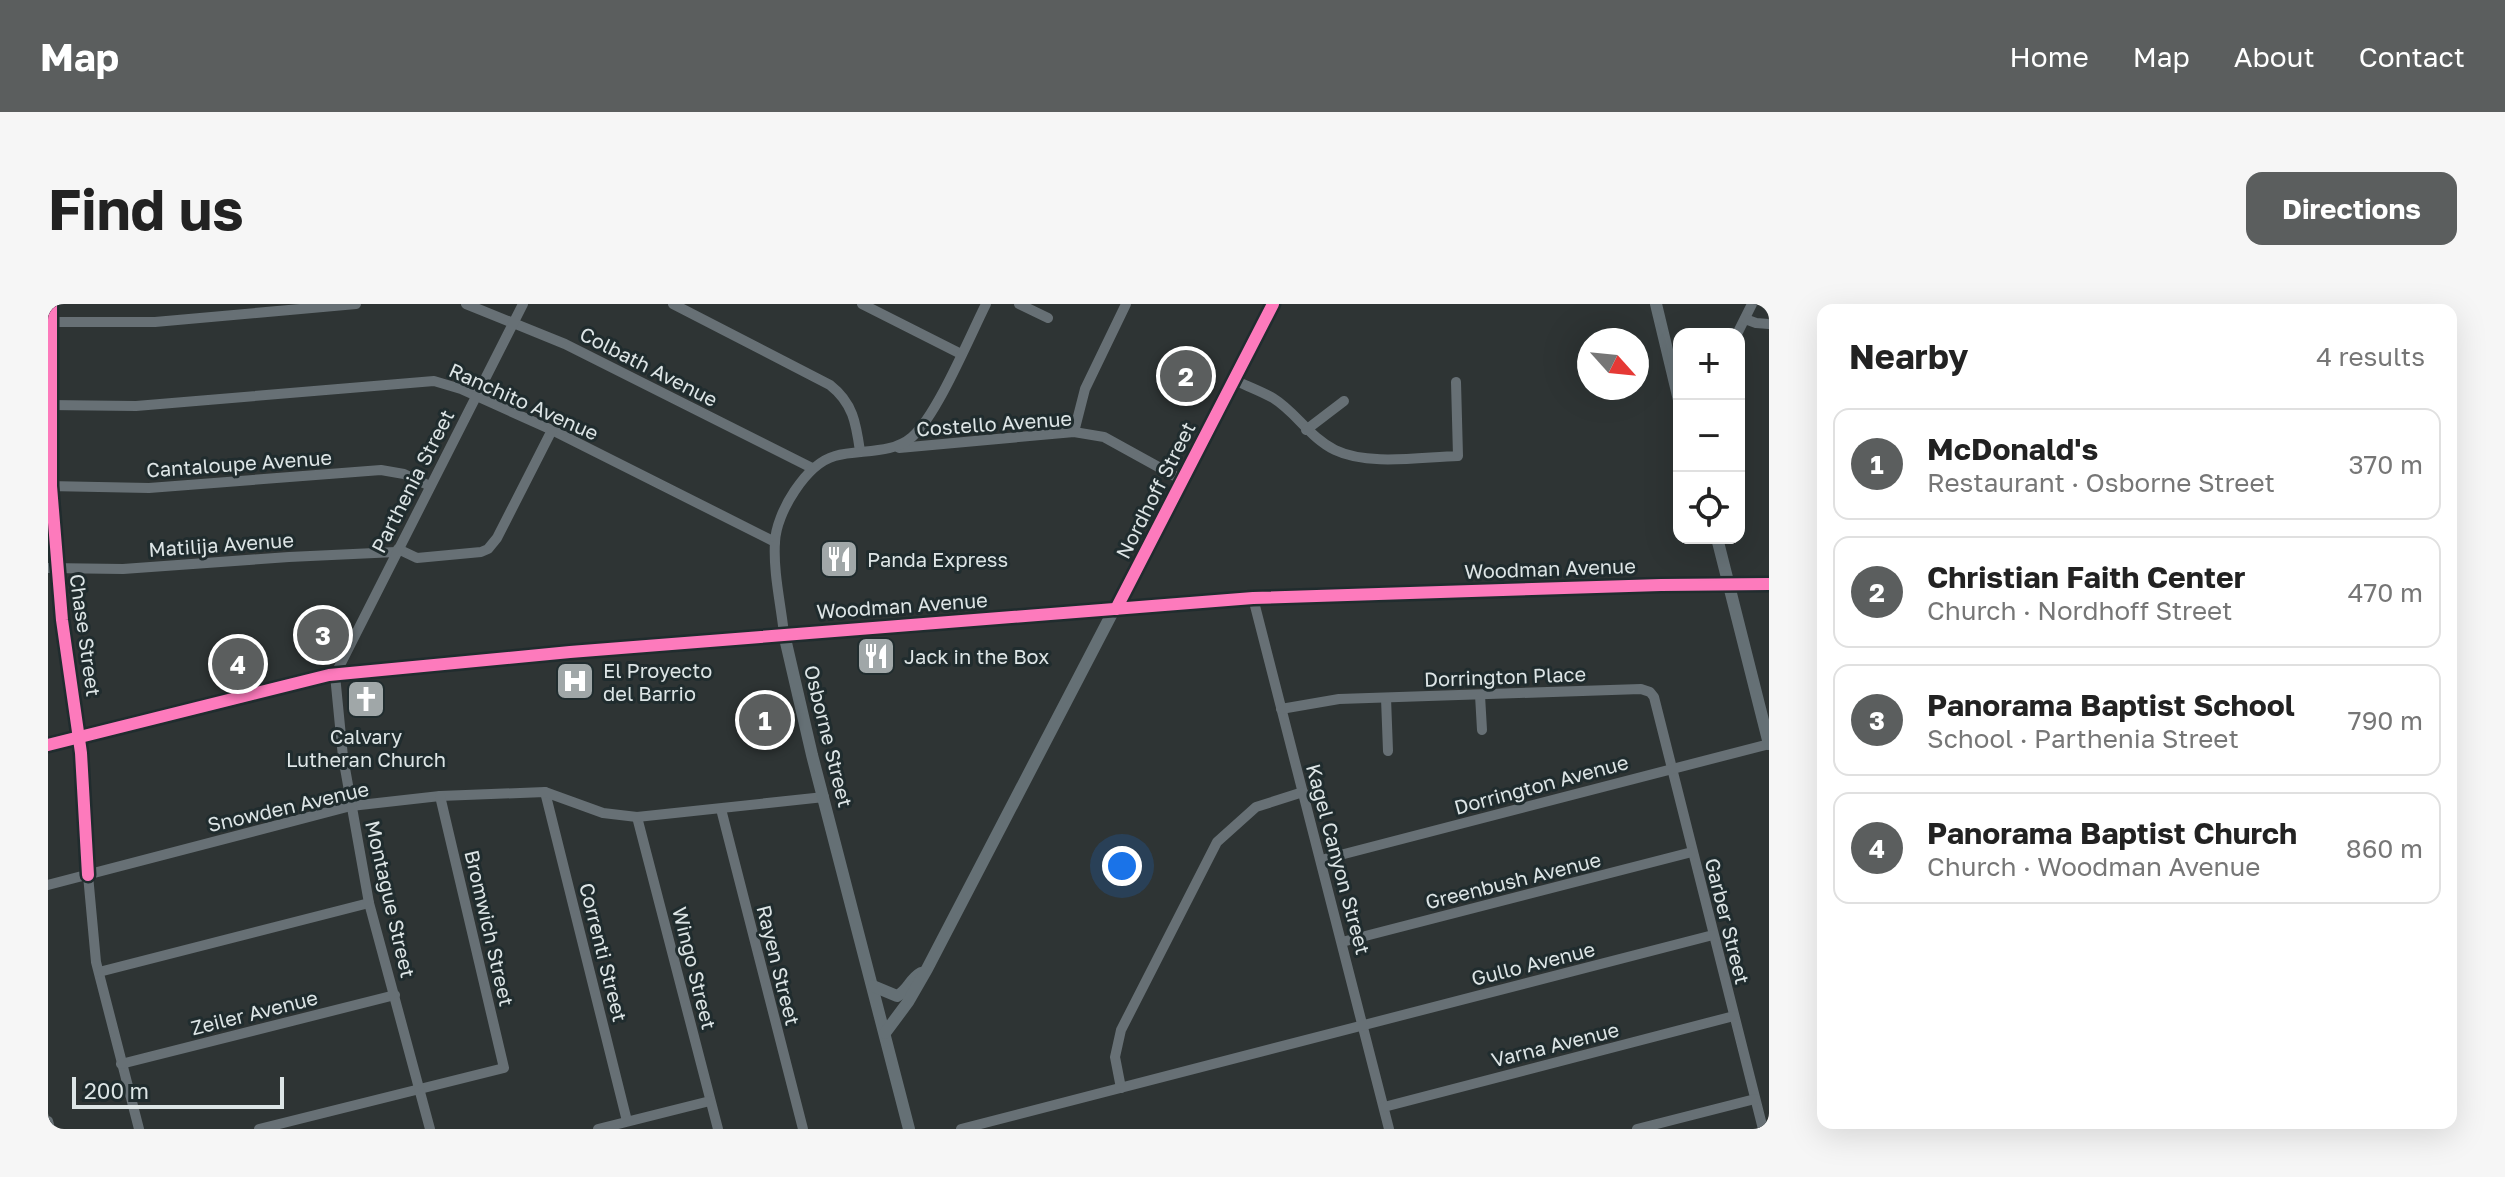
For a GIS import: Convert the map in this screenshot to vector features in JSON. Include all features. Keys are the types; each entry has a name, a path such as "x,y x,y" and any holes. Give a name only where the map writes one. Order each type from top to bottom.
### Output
{"main road":[{"name":"Nordhoff Street","path":"885,1033 927,969 1273,304"},
{"path":"1656,304 1673,375"},
{"path":"1719,544 1769,744"},
{"name":"Woodman Avenue","path":"48,745 335,675 784,634 1253,598 1769,584"},
{"name":"Osborne Street","path":"784,634 909,1129"},
{"path":"873,986 897,996 913,977 927,969"}],"street":[{"name":"Chase Street","path":"51,304 52,569 79,737 88,875 99,972 139,1129"},
{"path":"49,322 125,323 266,308 356,304"},
{"name":"Colbath Avenue","path":"466,304 565,344 812,468"},
{"name":"Parthenia Street","path":"335,675 523,304"},
{"path":"673,304 830,385 849,403 855,416 860,451"},
{"path":"862,304 961,354"},
{"path":"812,468 834,456 893,448 909,440 923,425 986,304"},
{"path":"1019,304 1048,318"},
{"path":"1074,432 1085,389 1126,304"},
{"path":"1740,328 1752,304"},
{"path":"1745,319 1769,324"},
{"path":"1234,380 1275,399 1306,430 1332,449 1350,456 1368,458 1458,456 1456,382"},
{"name":"Ranchito Avenue","path":"49,405 136,406 421,381 448,385 552,430 775,542"},
{"path":"1306,430 1344,401"},
{"name":"Matilija Avenue","path":"52,569 177,567 397,550 417,558 488,549 497,538 552,430"},
{"name":"Costello Avenue","path":"893,448 1074,432 1104,437 1182,480"},
{"name":"Osborne Street","path":"784,634 775,542 793,496 812,468"},
{"name":"Cantaloupe Avenue","path":"50,486 149,488 381,470 404,474 430,486"},
{"name":"Kagel Canyon Street","path":"1253,598 1389,1129"},
{"name":"Montague Street","path":"335,675 343,757 369,903 430,1129"},
{"name":"Dorrington Place","path":"1281,709 1328,700 1641,689 1654,697 1672,769"},
{"path":"1480,695 1482,730"},
{"path":"1386,698 1388,751"},
{"name":"Dorrington Avenue","path":"1321,860 1769,744"},
{"name":"Garber Street","path":"1672,769 1763,1129"},
{"name":"Snowden Avenue","path":"48,885 351,806 440,796 545,792 603,813 637,817 824,797"},
{"name":"Correnti Street","path":"545,792 627,1121"},
{"path":"1121,1088 1115,1057 1121,1030 1217,842 1256,807 1303,792"},
{"name":"Bromwich Street","path":"420,1089 504,1068 440,796"},
{"name":"Rayen Street","path":"721,809 803,1129"},
{"name":"Wingo Street","path":"637,817 718,1129"},
{"name":"Greenbush Avenue","path":"1342,942 1692,852"},
{"path":"99,972 369,903"},
{"name":"Gullo Avenue","path":"1363,1025 1713,935"},
{"name":"Zeiler Avenue","path":"121,1064 395,995"},
{"name":"Varna Avenue","path":"1384,1107 1734,1016"},
{"path":"961,1129 1363,1025"},
{"path":"259,1129 420,1089"},
{"path":"1637,1129 1755,1099"},
{"path":"598,1129 710,1101"},
{"path":"48,1121 50,1129"}],"cycle path":[{"path":"51,304 51,486 62,620 81,753 88,875"},
{"path":"1116,609 1273,304"},
{"path":"48,745 329,675 570,652 1253,598 1769,584"}],"place":[{"name":"Christian Faith Center","path":"1186,376"},
{"name":"Panda Express","path":"839,559"},
{"name":"Panorama Baptist School","path":"323,635"},
{"name":"Jack in the Box","path":"876,656"},
{"name":"Panorama Baptist Church","path":"238,664"},
{"name":"El Proyecto del Barrio","path":"575,681"},
{"name":"Calvary Lutheran Church","path":"366,699"},
{"name":"McDonald's","path":"765,720"}]}
